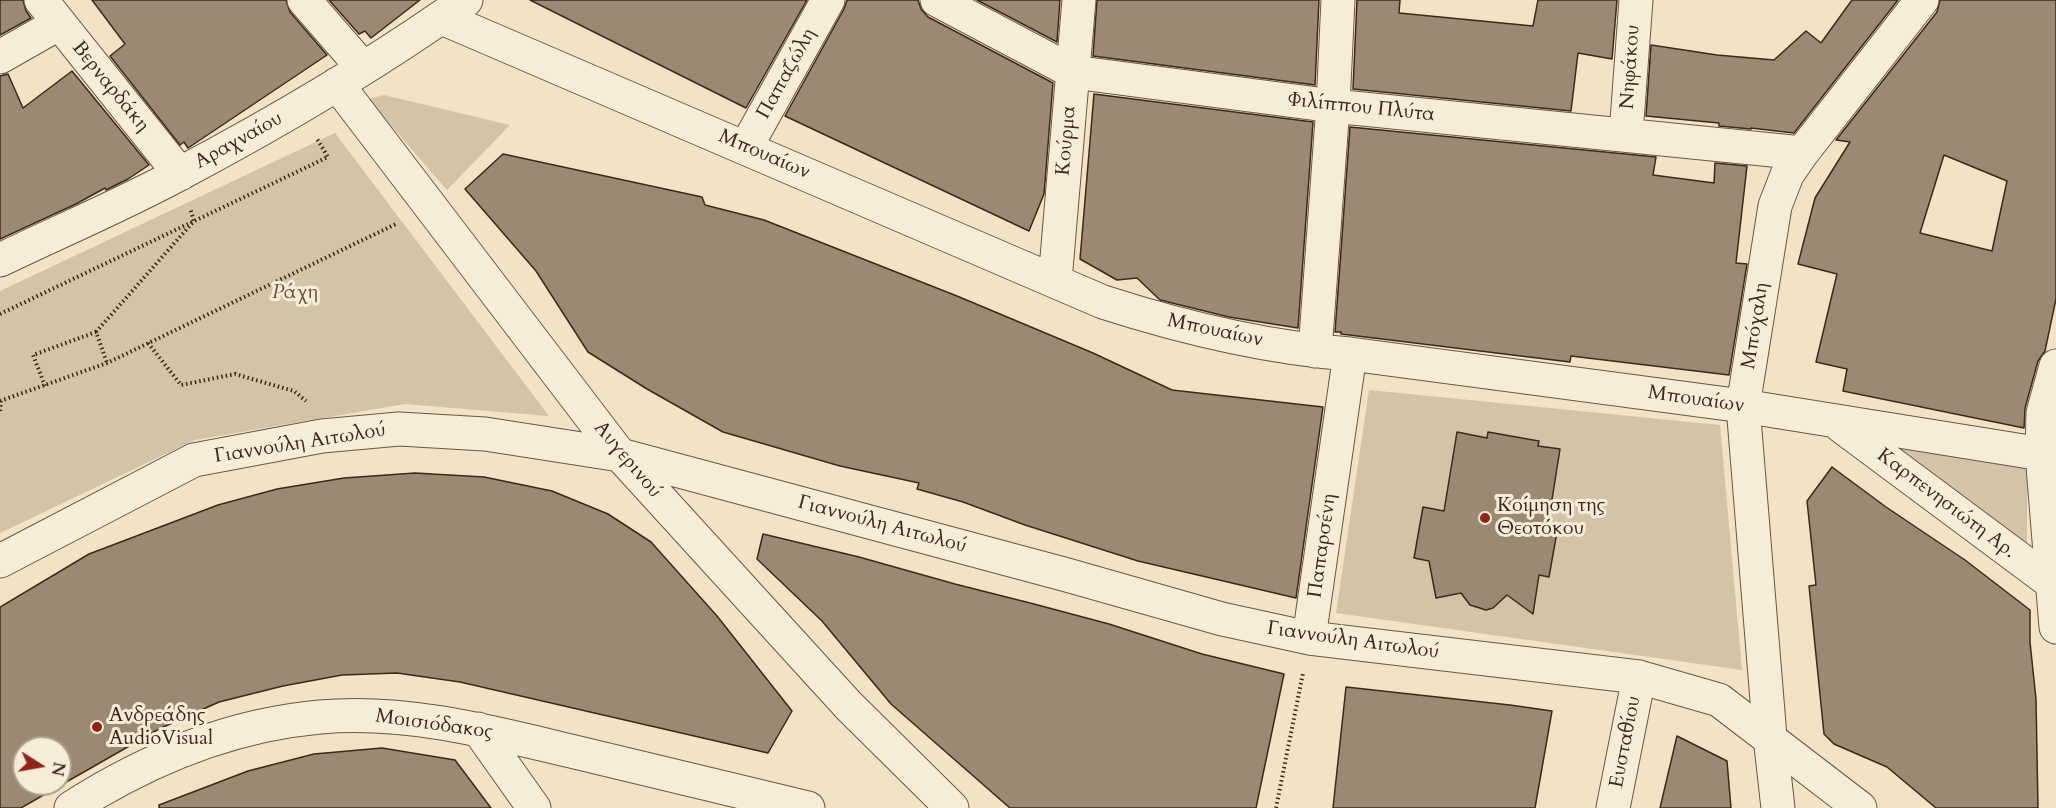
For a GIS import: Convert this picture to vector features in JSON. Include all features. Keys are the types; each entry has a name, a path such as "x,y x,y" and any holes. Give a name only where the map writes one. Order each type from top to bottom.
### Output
{"street":[{"name":"Αυγερινού","path":"304,0 431,207 620,455 848,705 952,808"},
{"name":"Παπαζώλη","path":"746,147 828,0"},
{"name":"Φιλίππου Πλύτα","path":"937,0 1073,72 1333,106 1802,153"},
{"name":"Κούρμα","path":"1055,281 1079,0"},
{"path":"1315,351 1333,106 1338,0"},
{"name":"Νηφάκου","path":"1626,134 1636,0"},
{"name":"Μπόχαλη","path":"1778,808 1770,737 1743,406 1775,206 1787,175 1802,153 1922,0"},
{"name":"Αραχναίου","path":"0,260 180,174 297,108 454,9"},
{"name":"Μπουαίων","path":"454,9 746,147 1103,302 1164,322 1315,351 1743,406 2042,454"},
{"path":"0,57 49,12"},
{"name":"Βερναρδάκη","path":"49,12 180,174"},
{"name":"Παπαρσένη","path":"1310,638 1350,354"},
{"path":"2056,366 2043,413 2042,454 2055,585 2056,627"},
{"name":"Καρπενησιώτη Αρ.","path":"1836,422 2055,585"},
{"name":"Γιαννούλη Αιτωλού","path":"0,561 194,460 322,436 399,429 485,434 620,455 1067,574 1222,619 1310,638 1639,677 1719,700 1860,808"},
{"name":"Ευσταθίου","path":"1613,808 1639,677"},
{"name":"Μοισιόδακος","path":"71,808 117,780 192,746 229,734 273,723 321,717 359,716 407,719 478,729 808,808"},
{"path":"478,729 534,808"}],"path":[{"path":"0,314 328,157 297,108"},
{"path":"180,174 194,221"},
{"path":"0,411 0,400 107,363 431,207"},
{"path":"45,386 33,354 96,332 194,221"},
{"path":"96,332 107,363"},
{"path":"148,344 180,385 235,374 294,391 314,408 322,436"},
{"path":"1276,808 1310,638"}],"green space":[{"path":"384,95 510,125 447,190 368,99"},
{"name":"Ράχη","path":"335,133 549,416 405,404 195,440 0,533 0,291"},
{"path":"1369,390 1720,425 1742,670 1336,613","holes":["1488,432 1538,440 1538,446 1560,449 1548,525 1558,526 1549,577 1539,575 1535,601 1500,595 1486,610 1470,605 1457,588 1452,595 1439,594 1437,562 1414,558 1423,508 1444,511 1457,433 1487,438"]},
{"path":"1895,448 2027,467 2027,543"}],"building":[{"path":"0,0 23,0 31,18 0,35"},
{"path":"92,0 286,0 290,12 327,55 188,148 184,142 180,145 110,56 125,44"},
{"path":"329,0 420,0 371,38 365,31 359,34"},
{"path":"530,0 807,0 746,108"},
{"path":"847,0 918,0 921,9 928,17 1053,83 1044,194 1029,231 785,116"},
{"path":"977,0 1060,0 1057,42"},
{"path":"1097,0 1319,0 1315,85 1093,56"},
{"path":"1357,0 1400,0 1399,13 1533,26 1538,0 1617,0 1612,59 1578,53 1571,111 1353,89"},
{"path":"1852,0 1898,0 1794,133 1646,116 1651,45 1717,55 1774,60 1806,31 1821,43"},
{"path":"1940,0 2056,0 2056,299 2045,351 2038,361 2025,408 2024,428 1843,391 1847,369 1816,362 1837,274 1798,264 1815,198 1850,142 1836,140 1937,12","holes":["1944,155 2007,181 1992,251 1920,233"]},
{"path":"72,71 149,165 106,190 105,188 0,239 0,76 8,74 23,108"},
{"path":"1094,94 1313,122 1298,328 1229,317 1160,300 1137,278 1117,280 1080,259"},
{"path":"1350,127 1656,157 1653,175 1714,183 1715,163 1747,166 1736,263 1747,264 1729,375 1571,356 1570,362 1335,332"},
{"path":"503,154 702,197 705,205 764,220 957,296 1093,353 1172,390 1323,407 1296,598 1138,561 1025,525 963,502 917,489 919,483 840,466 723,432 588,352 536,271 465,189"},
{"name":"Κοίμηση της Θεοτόκου","path":"1457,432 1487,438 1488,432 1539,441 1538,446 1560,449 1548,525 1558,526 1549,577 1539,575 1533,614 1507,595 1493,608 1486,610 1470,605 1461,593 1436,598 1429,561 1414,558 1423,507 1444,511"},
{"path":"1832,467 1886,507 1965,560 2030,610 2030,642 2036,699 2038,808 1936,808 1887,767 1834,744 1824,734 1809,586 1816,585 1807,501"},
{"path":"415,473 484,477 552,491 608,514 651,542 717,616 792,711 768,753 460,682 397,673 342,675 283,686 219,702 159,729 72,779 72,736 12,736 12,796 42,796 21,808 0,808 0,607 89,554 218,505 277,489 344,478"},
{"path":"763,534 859,557 1109,624 1202,654 1284,674 1256,808 1010,808 891,704 822,621 757,559"},
{"path":"1346,687 1552,711 1535,808 1333,808"},
{"path":"1677,736 1727,761 1731,808 1660,808"},
{"path":"382,748 455,760 491,808 159,808 159,805 248,771 314,754"}],"place":[{"name":"Κοίμηση της Θεοτόκου","path":"1485,518"},
{"name":"Ανδρεάδης AudioVisual","path":"97,727"}]}
